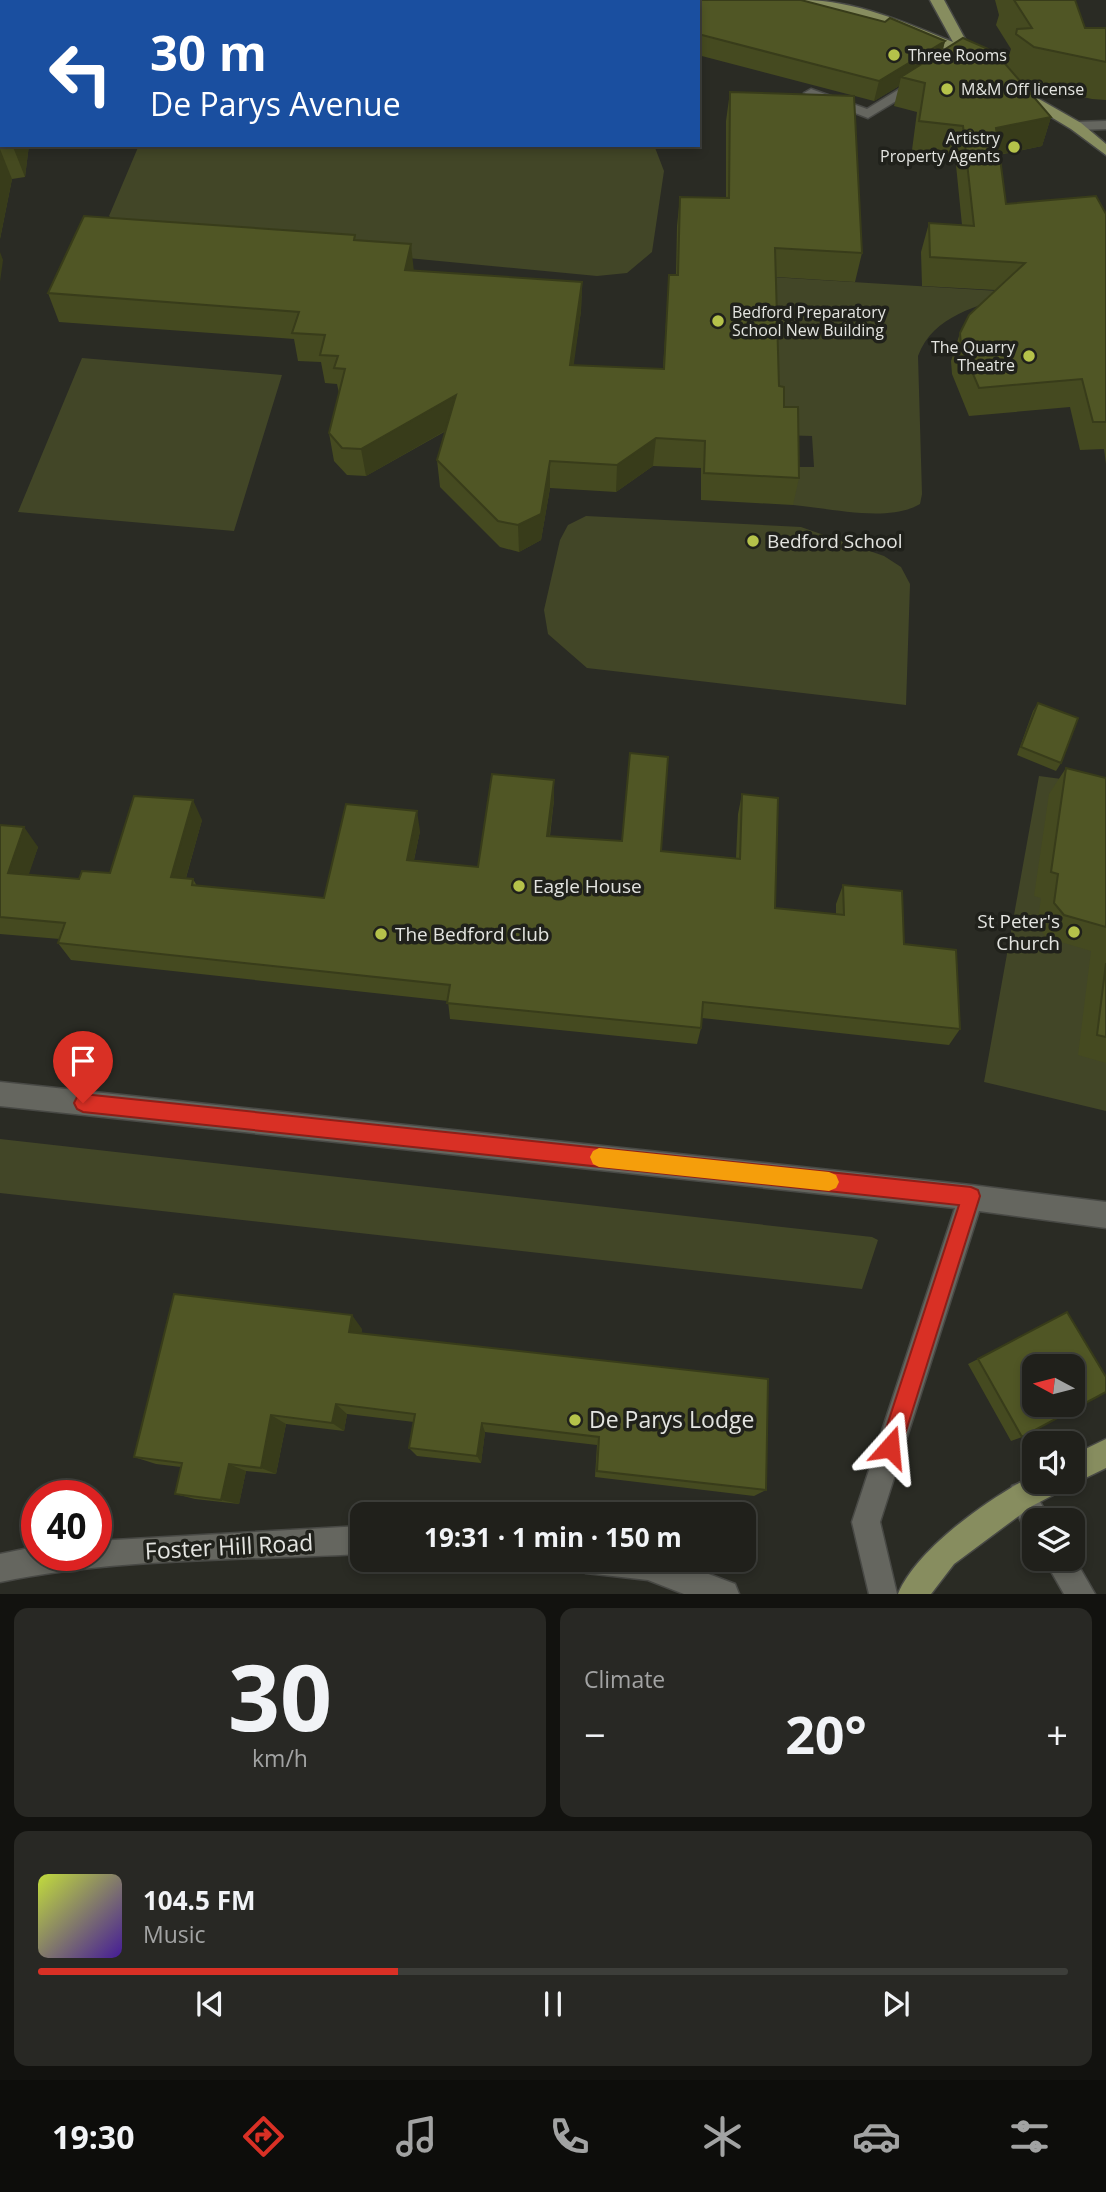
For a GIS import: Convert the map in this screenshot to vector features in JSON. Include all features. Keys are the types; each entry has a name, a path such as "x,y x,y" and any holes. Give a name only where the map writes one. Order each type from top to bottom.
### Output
{"main road":[{"path":"937,0 960,55"},
{"path":"818,1 895,23 988,68"},
{"path":"1010,85 1076,126 1106,151"},
{"path":"1085,1463 1106,1452"},
{"path":"912,1594 944,1554 1026,1494"}],"street":[{"path":"811,93 868,114 933,73"},
{"path":"1076,126 1106,125"},
{"path":"0,1094 971,1196 1106,1215"},
{"path":"883,1594 866,1522 971,1196"},
{"path":"1022,1496 1029,1508"},
{"name":"Foster Hill Road","path":"112,1555 350,1541"},
{"name":"Foster Hill Road","path":"0,1568 21,1564"},
{"path":"1066,1571 1081,1594"},
{"path":"664,1572 724,1594"}],"green space":[{"path":"138,147 655,147 664,171 652,252 627,273 597,276 124,231 109,216"},
{"path":"771,277 1015,292 958,314 935,331 918,356 922,494 920,504 892,513 841,511 793,505 793,467 814,467 812,436 779,435"},
{"path":"82,358 282,375 234,531 18,512"},
{"path":"586,516 801,527 884,556 901,567 910,584 906,705 587,668 548,634 544,610 560,540 568,525"},
{"path":"1039,776 1106,785 1106,1111 984,1082"},
{"path":"0,1139 872,1237 878,1240 862,1289 0,1193"}],"building":[{"path":"700,0 801,0 885,22 890,18 945,41 879,81 700,35"},
{"path":"1014,0 1075,0 1085,28 1106,28 1106,62 1034,47 1016,34 1017,29 1032,28"},
{"path":"963,38 995,52 1051,117 996,128 1006,204 1096,196 1106,214 1106,422 1093,422 1082,379 979,388 961,346 960,333 969,315 1025,263 930,257 929,223 974,226 963,126 919,121 925,83 901,77"},
{"path":"730,92 854,96 862,253 775,248 779,386 784,387 784,407 798,407 799,478 704,473 705,441 656,438 617,465 550,461 541,514 518,525 498,521 437,460 456,395 361,449 342,448 329,433 345,369 334,368 338,356 320,355 325,335 292,333 299,312 48,293 84,216 355,235 354,240 411,244 405,270 582,282 570,365 664,369 669,275 678,275 680,197 729,198"},
{"path":"1038,703 1078,718 1061,763 1021,747"},
{"path":"630,753 668,757 661,851 740,859 742,794 778,798 775,908 844,915 843,885 902,891 904,944 956,950 960,1029 703,1002 701,1028 447,1003 450,985 58,943 65,923 0,917 0,825 24,827 8,873 79,879 82,871 110,873 134,796 193,800 171,877 193,879 192,885 324,898 346,804 417,811 407,860 478,867 492,774 554,780 547,836 622,841"},
{"path":"1066,768 1106,778 1106,927 1064,915 1054,903 1058,874 1051,872"},
{"path":"1106,963 1106,1037 1097,1035"},
{"path":"174,1294 352,1315 349,1332 768,1379 766,1490 597,1471 599,1437 482,1423 477,1456 409,1448 415,1414 336,1404 332,1423 271,1415 261,1468 229,1464 221,1500 175,1494 182,1463 134,1457"},
{"path":"1067,1312 1106,1377 1106,1392 1085,1403 1085,1354 1022,1354 1022,1418 1057,1418 1033,1431 1022,1431 1022,1437 978,1359"}],"slow traffic":[{"path":"599,1157 829,1182"}],"place":[{"name":"Three Rooms","path":"894,55"},
{"name":"M&M Off license","path":"947,89"},
{"name":"Artistry Property Agents","path":"1014,147"},
{"name":"Bedford Preparatory School New Building","path":"718,321"},
{"name":"The Quarry Theatre","path":"1029,356"},
{"name":"Bedford School","path":"753,541"},
{"name":"Eagle House","path":"519,886"},
{"name":"St Peter's Church","path":"1074,932"},
{"name":"The Bedford Club","path":"381,934"},
{"name":"De Parys Lodge","path":"575,1420"}],"route":[{"path":"83,1103 971,1196 890,1447"}]}
